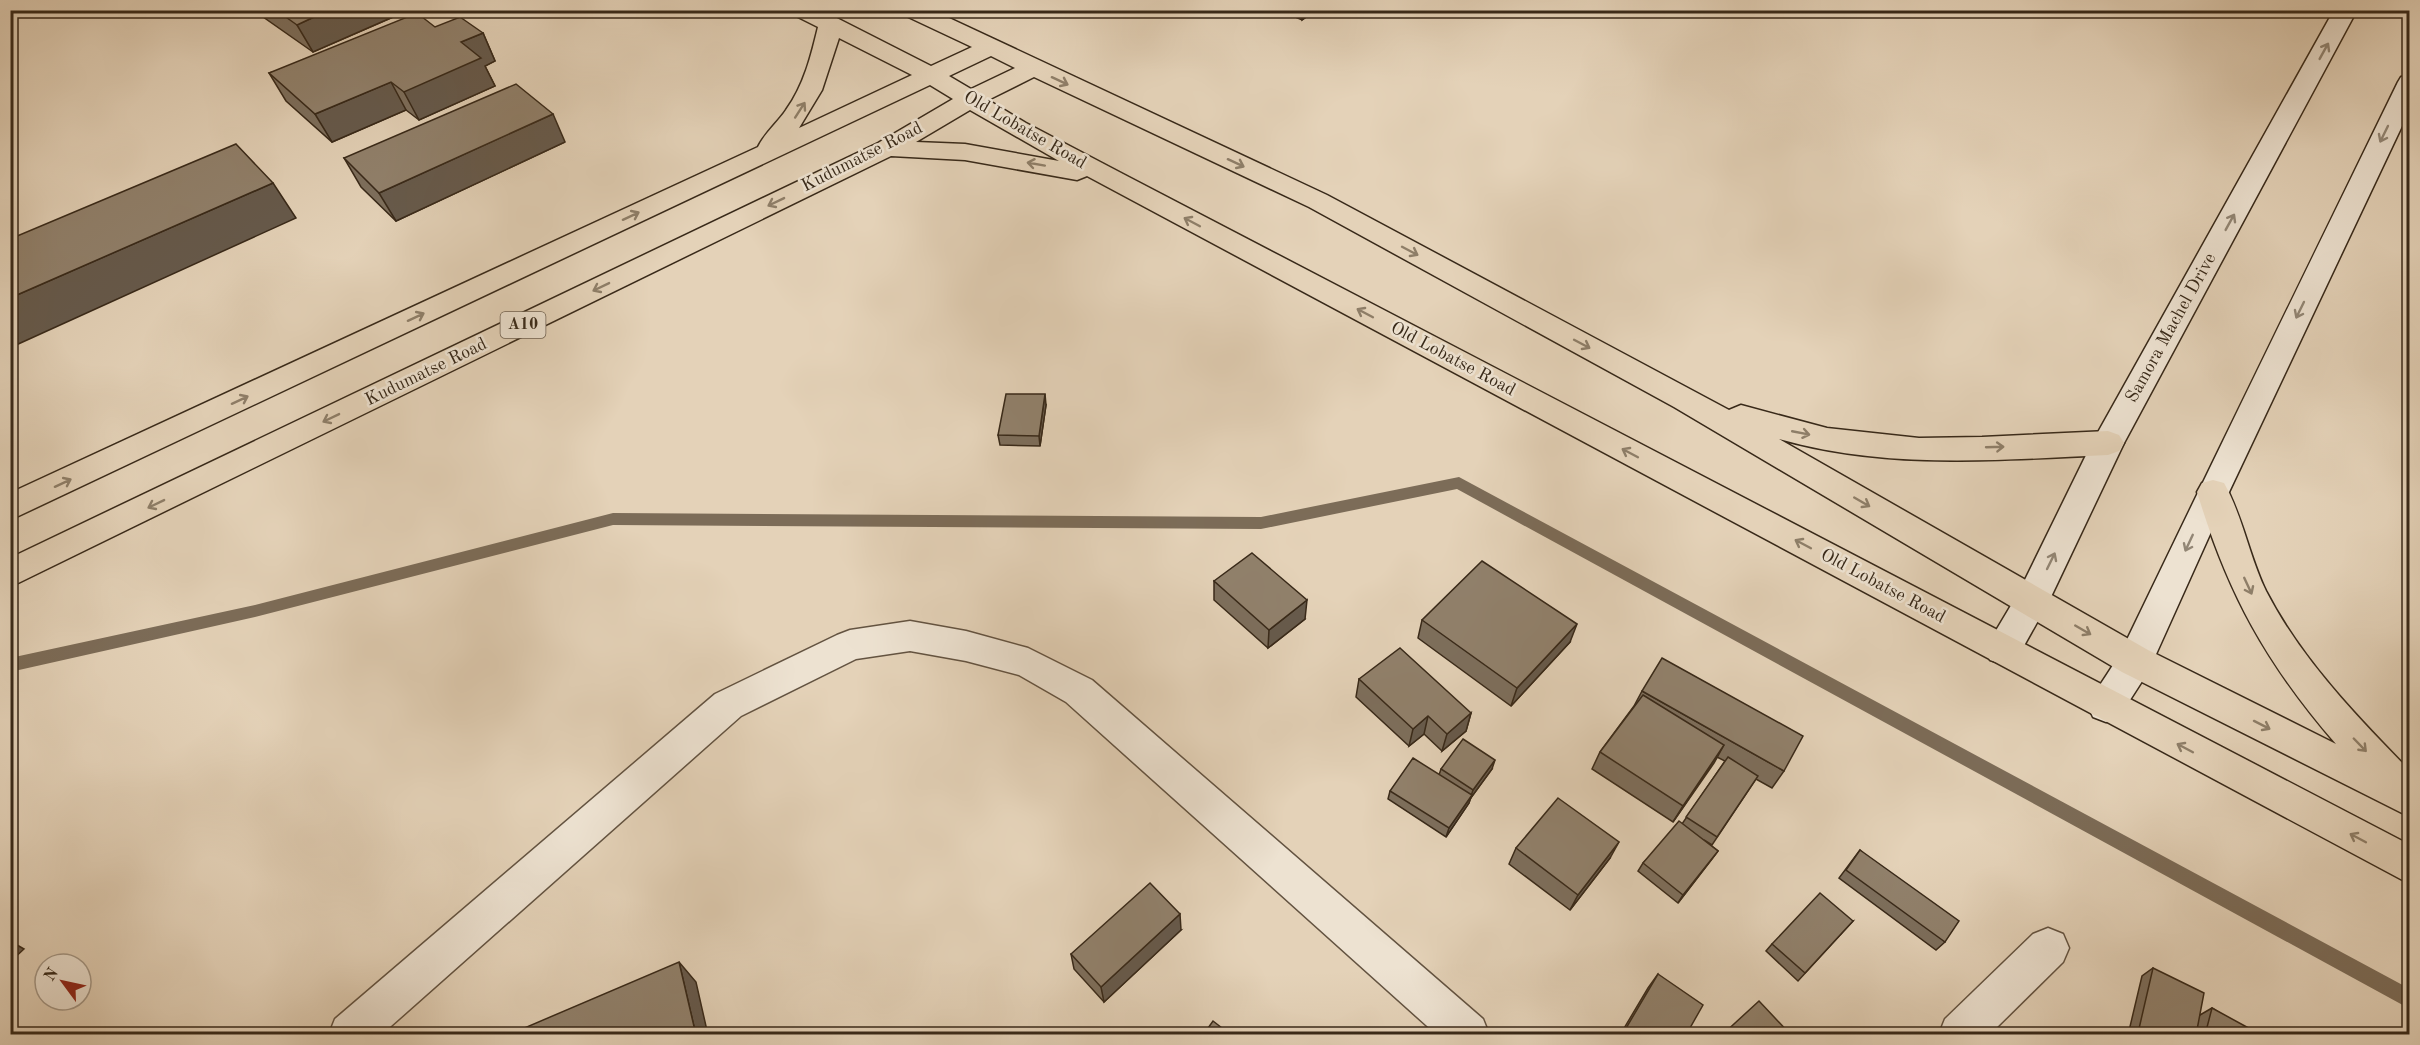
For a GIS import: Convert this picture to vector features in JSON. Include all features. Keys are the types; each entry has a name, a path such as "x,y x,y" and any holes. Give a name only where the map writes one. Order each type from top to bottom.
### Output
{"main road":[{"name":"Old Lobatse Road","path":"802,10 929,74 1017,128 1114,180 2409,866"},
{"path":"912,10 1318,201 1685,399 2135,661 2409,798"},
{"name":"Samora Machel Drive","path":"2003,649 2032,601 2108,443 2346,10"},
{"path":"763,154 794,119 808,97 821,68 830,25"},
{"path":"10,508 929,74 989,48"},
{"name":"Kudumatse Road","path":"10,574 887,148 970,99 1033,68"},
{"path":"2106,706 2135,661 2409,82"},
{"path":"887,148 965,152 1053,166 1114,180"},
{"path":"1685,399 1785,430 1857,444 1926,450 2108,443"},
{"path":"2213,492 2229,546 2256,604 2296,667 2348,733 2409,798"},
{"path":"351,1035 728,705 850,645 910,636 966,646 1028,663 1079,691 1468,1035"},
{"path":"1960,1035 2048,948"}],"building":[{"path":"276,10 329,10 297,25"},
{"path":"417,13 435,27 460,17 483,33 461,42 481,58 404,92 391,82 315,114 269,73"},
{"path":"516,84 553,114 379,193 344,158"},
{"path":"236,144 273,183 10,298 10,239"},
{"path":"1006,394 1045,394 1039,436 998,435"},
{"path":"1252,553 1307,600 1269,630 1214,581"},
{"path":"1482,561 1577,624 1517,688 1422,620"},
{"path":"1400,648 1471,713 1447,734 1428,716 1413,729 1359,679"},
{"path":"1662,658 1803,736 1784,771 1642,691"},
{"path":"1643,695 1724,745 1683,806 1600,752"},
{"path":"1463,739 1495,760 1473,790 1441,769"},
{"path":"1728,757 1758,776 1717,837 1686,817"},
{"path":"1413,758 1472,795 1449,828 1390,791"},
{"path":"1558,798 1619,842 1578,895 1516,848"},
{"path":"1679,821 1718,851 1683,895 1643,863"},
{"path":"1860,850 1959,921 1945,942 1846,870"},
{"path":"1150,883 1180,914 1101,987 1071,954"},
{"path":"1820,893 1853,921 1805,973 1772,944"},
{"path":"679,962 696,1035 508,1035"},
{"path":"2153,968 2204,993 2196,1035 2140,1035 2138,1033"},
{"path":"1658,974 1703,1005 1686,1035 1622,1035"},
{"path":"1759,1001 1791,1035 1722,1035"},
{"path":"2212,1008 2254,1031 2253,1035 2205,1035"},
{"path":"1213,1021 1231,1035 1203,1035"}],"waterway":[{"path":"10,665 255,611 613,519 1261,523 1459,483 2410,1000"}]}
